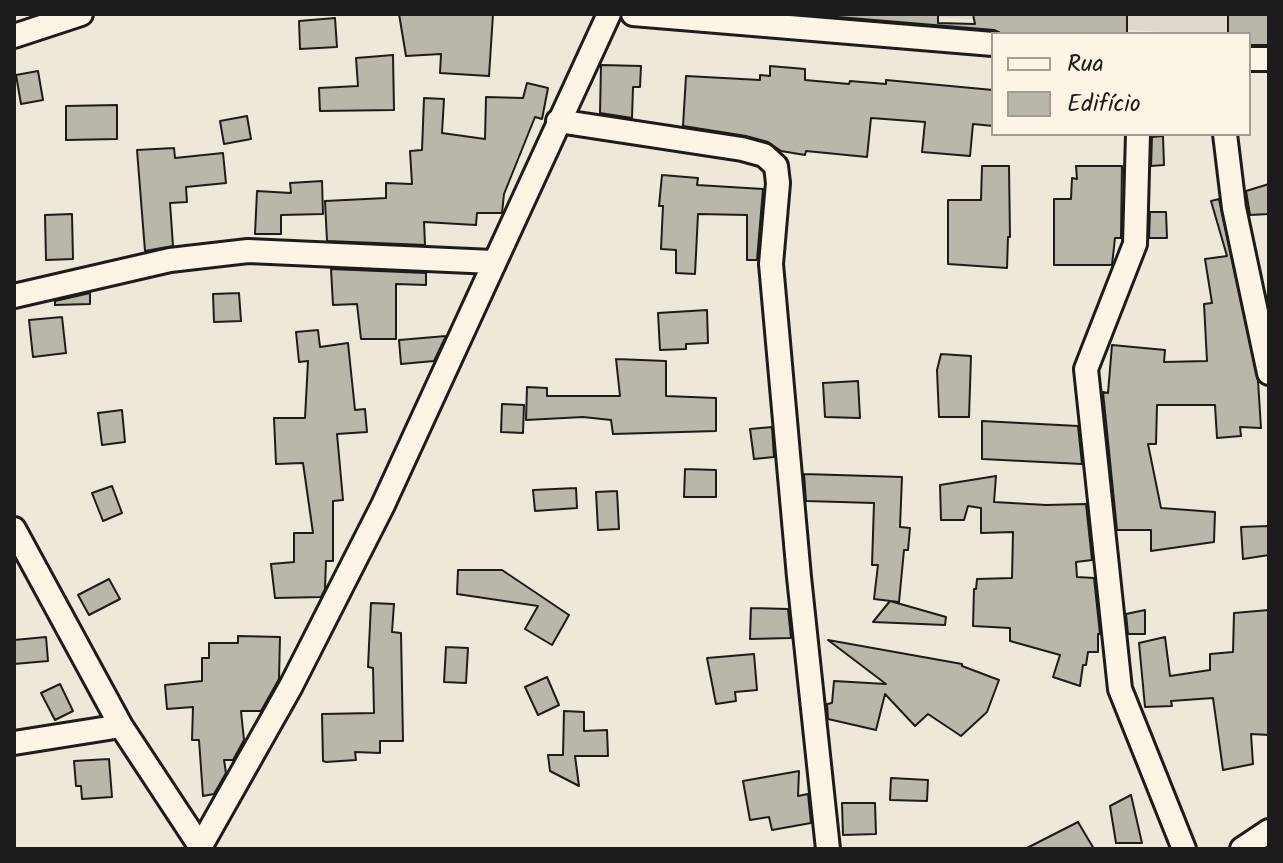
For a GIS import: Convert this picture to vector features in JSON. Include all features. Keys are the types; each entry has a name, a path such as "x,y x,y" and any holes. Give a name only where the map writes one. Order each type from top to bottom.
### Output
{"street":[{"path":"14,36 81,14"},
{"path":"14,529 121,726 201,849 291,686 383,505 609,14"},
{"path":"633,14 991,44"},
{"path":"558,121 742,149 764,155 776,166 778,183 771,264 799,577 828,849"},
{"path":"1138,136 1135,244 1086,369 1120,689 1184,849"},
{"path":"1225,136 1234,208 1269,373"},
{"path":"14,296 170,260 248,251 493,262"},
{"path":"14,743 121,726"},
{"path":"1242,849 1269,831"}],"shaded area":[{"path":"896,14 1269,14 1251,32 1161,32"}],"building":[{"path":"399,14 493,14 489,76 440,73 441,54 406,56"},
{"path":"802,14 938,14 938,23 975,24 973,14 1127,14 1127,32 994,30"},
{"path":"1228,14 1269,14 1269,45 1251,45 1251,32 1228,32"},
{"path":"335,18 337,47 300,49 299,21"},
{"path":"393,55 394,110 320,111 319,88 358,86 356,58"},
{"path":"601,65 641,66 640,87 633,87 632,118 600,113"},
{"path":"770,66 805,69 805,80 886,84 886,80 991,90 991,126 973,124 970,156 922,152 925,122 871,118 867,157 781,151 768,142 746,136 683,126 686,76 760,80 760,75 770,76"},
{"path":"38,71 43,100 21,104 16,75"},
{"path":"527,83 548,88 542,119 535,117 504,194 502,213 477,213 476,225 424,222 425,245 327,241 325,201 386,198 386,183 412,184 410,151 422,150 424,98 444,99 442,133 485,139 486,97 523,98"},
{"path":"117,105 117,139 66,140 66,106"},
{"path":"247,116 251,139 224,144 220,121"},
{"path":"1163,136 1164,165 1151,166 1152,137"},
{"path":"174,148 175,158 223,153 226,183 186,187 187,202 170,203 173,246 145,251 137,150"},
{"path":"982,166 1009,166 1007,268 948,264 948,200 981,200"},
{"path":"1076,166 1122,166 1121,238 1115,238 1112,265 1054,265 1054,199 1071,199 1072,178 1077,179"},
{"path":"662,175 698,178 697,185 763,189 757,260 747,260 747,215 698,214 695,274 676,273 676,250 661,249 663,206 659,206"},
{"path":"322,181 323,214 281,215 281,234 255,234 257,191 291,193 290,183"},
{"path":"1269,184 1269,214 1250,215 1246,191"},
{"path":"1219,199 1258,381 1261,428 1240,427 1241,436 1217,438 1215,405 1157,405 1156,444 1148,444 1161,508 1215,512 1214,542 1151,551 1151,530 1117,530 1103,392 1108,393 1112,345 1165,350 1164,362 1207,361 1204,304 1212,303 1205,259 1227,256 1211,201"},
{"path":"1150,212 1166,212 1167,238 1149,238"},
{"path":"72,214 73,259 46,260 45,215"},
{"path":"331,269 426,273 426,285 396,284 396,339 361,339 357,304 333,305"},
{"path":"90,293 90,304 55,305 55,301"},
{"path":"239,293 241,321 214,322 213,294"},
{"path":"707,310 708,343 686,344 686,349 660,350 658,313"},
{"path":"62,317 66,353 33,357 29,320"},
{"path":"318,330 320,347 348,343 355,410 365,409 367,432 337,434 343,500 333,501 333,561 326,561 325,589 321,597 275,598 271,564 294,562 294,533 313,533 303,463 276,464 274,418 305,418 308,361 299,362 296,332"},
{"path":"446,336 434,361 401,364 399,340"},
{"path":"941,354 971,356 969,417 939,417 937,370"},
{"path":"616,359 666,361 666,396 716,398 716,431 613,434 611,420 583,417 526,420 527,387 547,388 547,396 620,396"},
{"path":"858,381 860,418 825,417 823,383"},
{"path":"502,404 524,405 523,433 501,432"},
{"path":"122,410 125,442 102,445 98,413"},
{"path":"982,421 1078,426 1082,464 982,459"},
{"path":"772,427 774,457 754,459 750,429"},
{"path":"685,469 716,470 716,497 684,497"},
{"path":"804,474 902,477 900,527 910,528 908,550 904,550 899,602 874,599 878,565 872,565 874,503 806,501"},
{"path":"996,476 994,502 1086,504 1092,560 1076,562 1077,577 1094,578 1100,634 1098,652 1088,652 1086,665 1083,665 1080,686 1053,677 1060,655 1010,641 1010,628 973,626 977,579 1012,578 1013,532 981,533 981,508 968,506 964,520 941,520 940,485"},
{"path":"112,486 122,513 103,521 92,493"},
{"path":"576,488 577,508 535,511 533,490"},
{"path":"617,491 619,529 598,530 596,492"},
{"path":"1269,526 1269,555 1243,559 1241,527"},
{"path":"458,570 502,570 569,615 552,645 525,629 538,606 457,594"},
{"path":"109,579 120,599 89,615 78,595"},
{"path":"890,601 946,617 945,625 873,622"},
{"path":"371,603 394,604 392,632 401,633 403,741 380,741 380,753 355,752 356,760 326,762 323,761 322,714 374,713 373,668 368,667"},
{"path":"751,608 788,609 791,638 750,639"},
{"path":"1145,610 1145,634 1128,634 1126,614"},
{"path":"1269,610 1269,735 1251,734 1253,764 1223,770 1213,698 1171,701 1172,706 1145,707 1139,643 1165,637 1170,676 1210,670 1210,654 1233,652 1234,613"},
{"path":"238,636 280,637 279,679 261,711 241,711 244,740 233,760 224,760 226,773 214,794 203,796 199,740 192,740 193,707 167,709 165,685 202,681 202,658 209,658 209,643 238,643"},
{"path":"46,637 48,661 14,664 14,640"},
{"path":"828,640 962,664 999,680 987,712 961,736 928,714 915,726 885,694 876,730 828,719 827,704 832,703 834,681 886,684"},
{"path":"446,647 468,648 466,683 444,682"},
{"path":"754,654 757,690 735,692 736,701 716,704 707,658"},
{"path":"547,677 559,705 538,715 525,687"},
{"path":"60,684 73,711 55,720 41,693"},
{"path":"564,711 584,712 584,731 607,730 608,756 575,756 579,786 550,771 548,755 563,755"},
{"path":"109,759 112,797 82,799 81,786 76,786 74,761"},
{"path":"799,771 798,796 808,794 811,823 772,830 769,817 750,820 743,781"},
{"path":"891,778 928,780 927,801 890,800"},
{"path":"1131,795 1142,843 1116,843 1110,806"},
{"path":"842,803 875,803 876,834 843,835"},
{"path":"1078,822 1094,849 1025,849"}]}
